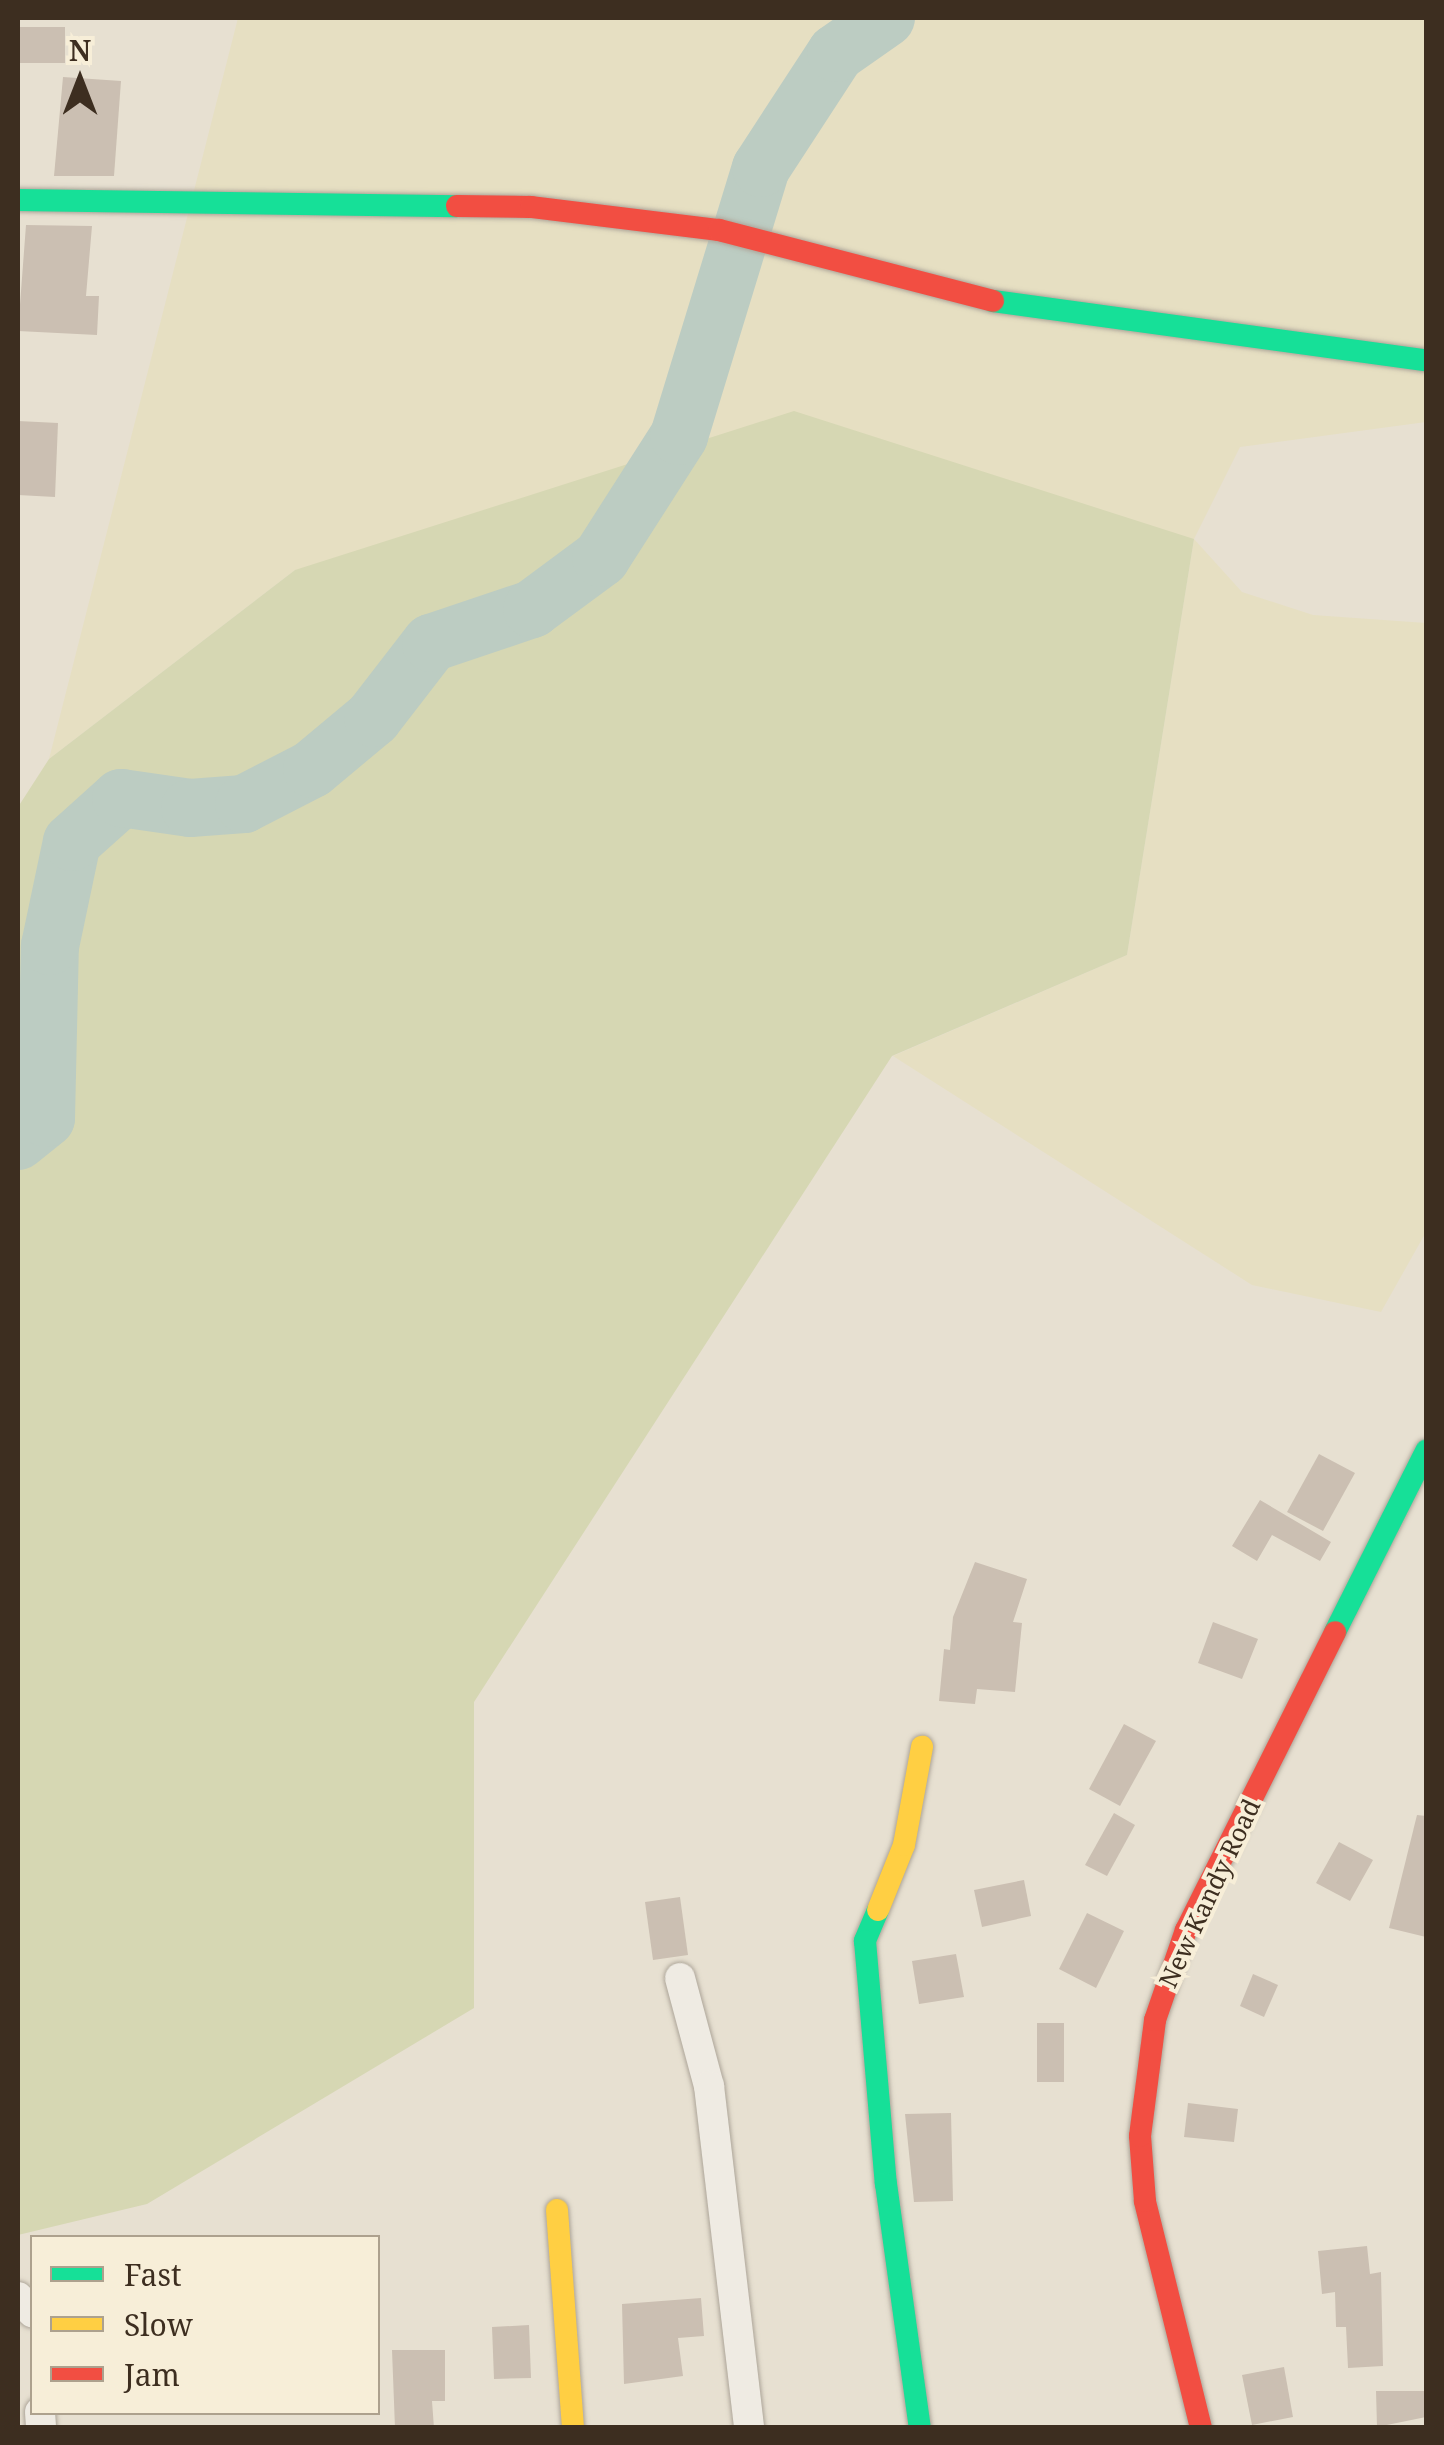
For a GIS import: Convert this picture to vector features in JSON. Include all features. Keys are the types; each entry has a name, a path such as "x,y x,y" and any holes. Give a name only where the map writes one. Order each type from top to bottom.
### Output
{"street":[{"path":"18,199 531,206 719,230 773,248 968,298 1426,360"},
{"name":"New Kandy Road","path":"1200,2428 1145,2201 1140,2136 1155,2020 1186,1930 1426,1450"},
{"path":"920,2428 886,2184 865,1941 904,1845 922,1746"},
{"path":"680,1978 709,2086 748,2428"},
{"path":"557,2210 573,2428"}],"shaded area":[{"path":"238,18 1426,18 1426,422 1240,447 1194,539 295,570 49,759"},
{"path":"1194,539 1242,592 1313,615 1426,623 1426,1232 1381,1312 1252,1285 893,1056 1127,955"}],"green space":[{"path":"794,411 1194,539 1127,955 892,1056 474,1702 474,2008 147,2204 18,2235 18,807 49,759 295,570"}],"building":[{"path":"19,27 65,27 65,63 19,63"},
{"path":"63,77 121,81 114,176 54,176"},
{"path":"26,225 92,226 86,296 99,296 97,335 18,331"},
{"path":"18,421 58,423 55,497 18,495"},
{"path":"1319,1454 1355,1473 1323,1531 1287,1512"},
{"path":"1260,1500 1331,1542 1320,1561 1272,1535 1257,1561 1232,1546"},
{"path":"975,1562 1027,1579 1013,1622 1022,1623 1015,1692 977,1689 975,1704 939,1701 944,1649 950,1650 953,1617"},
{"path":"1213,1622 1258,1639 1242,1679 1198,1663"},
{"path":"1124,1724 1156,1741 1120,1806 1089,1789"},
{"path":"1114,1813 1135,1825 1107,1876 1085,1865"},
{"path":"1417,1815 1426,1816 1426,1937 1389,1928"},
{"path":"1339,1842 1373,1860 1350,1901 1316,1883"},
{"path":"1024,1880 1031,1916 982,1927 974,1890"},
{"path":"680,1897 688,1955 653,1960 645,1902"},
{"path":"1087,1913 1124,1931 1096,1988 1059,1969"},
{"path":"956,1954 964,1997 919,2004 912,1961"},
{"path":"1253,1974 1278,1985 1264,2017 1240,2006"},
{"path":"1037,2023 1064,2023 1064,2082 1037,2082"},
{"path":"1188,2103 1238,2109 1234,2142 1184,2137"},
{"path":"951,2113 953,2201 914,2202 905,2114"},
{"path":"1367,2246 1370,2274 1381,2272 1383,2366 1348,2368 1346,2327 1336,2327 1335,2292 1322,2294 1318,2251"},
{"path":"701,2298 704,2336 678,2338 683,2376 624,2384 622,2304"},
{"path":"529,2325 531,2378 494,2379 492,2327"},
{"path":"392,2350 445,2350 445,2401 432,2401 434,2428 395,2428"},
{"path":"1284,2367 1293,2417 1252,2425 1242,2375"},
{"path":"1376,2391 1426,2391 1426,2417 1377,2427"}],"waterway":[{"path":"18,1141 46,1118 50,946 72,842 121,798 190,808 244,804 312,769 373,718 431,643 532,609 601,558 679,436 761,168 836,53 886,18"}],"traffic: fast":[{"path":"18,200 457,206"},
{"path":"993,301 1426,360"},
{"path":"1335,1632 1426,1451"},
{"path":"878,1910 865,1941 886,2184 920,2428"}],"traffic: slow":[{"path":"878,1910 904,1845 922,1747"},
{"path":"557,2210 573,2428"}],"traffic: jam":[{"path":"457,206 531,207 719,230 993,301"},
{"path":"1201,2428 1145,2201 1140,2136 1155,2020 1186,1930 1335,1632"}]}
